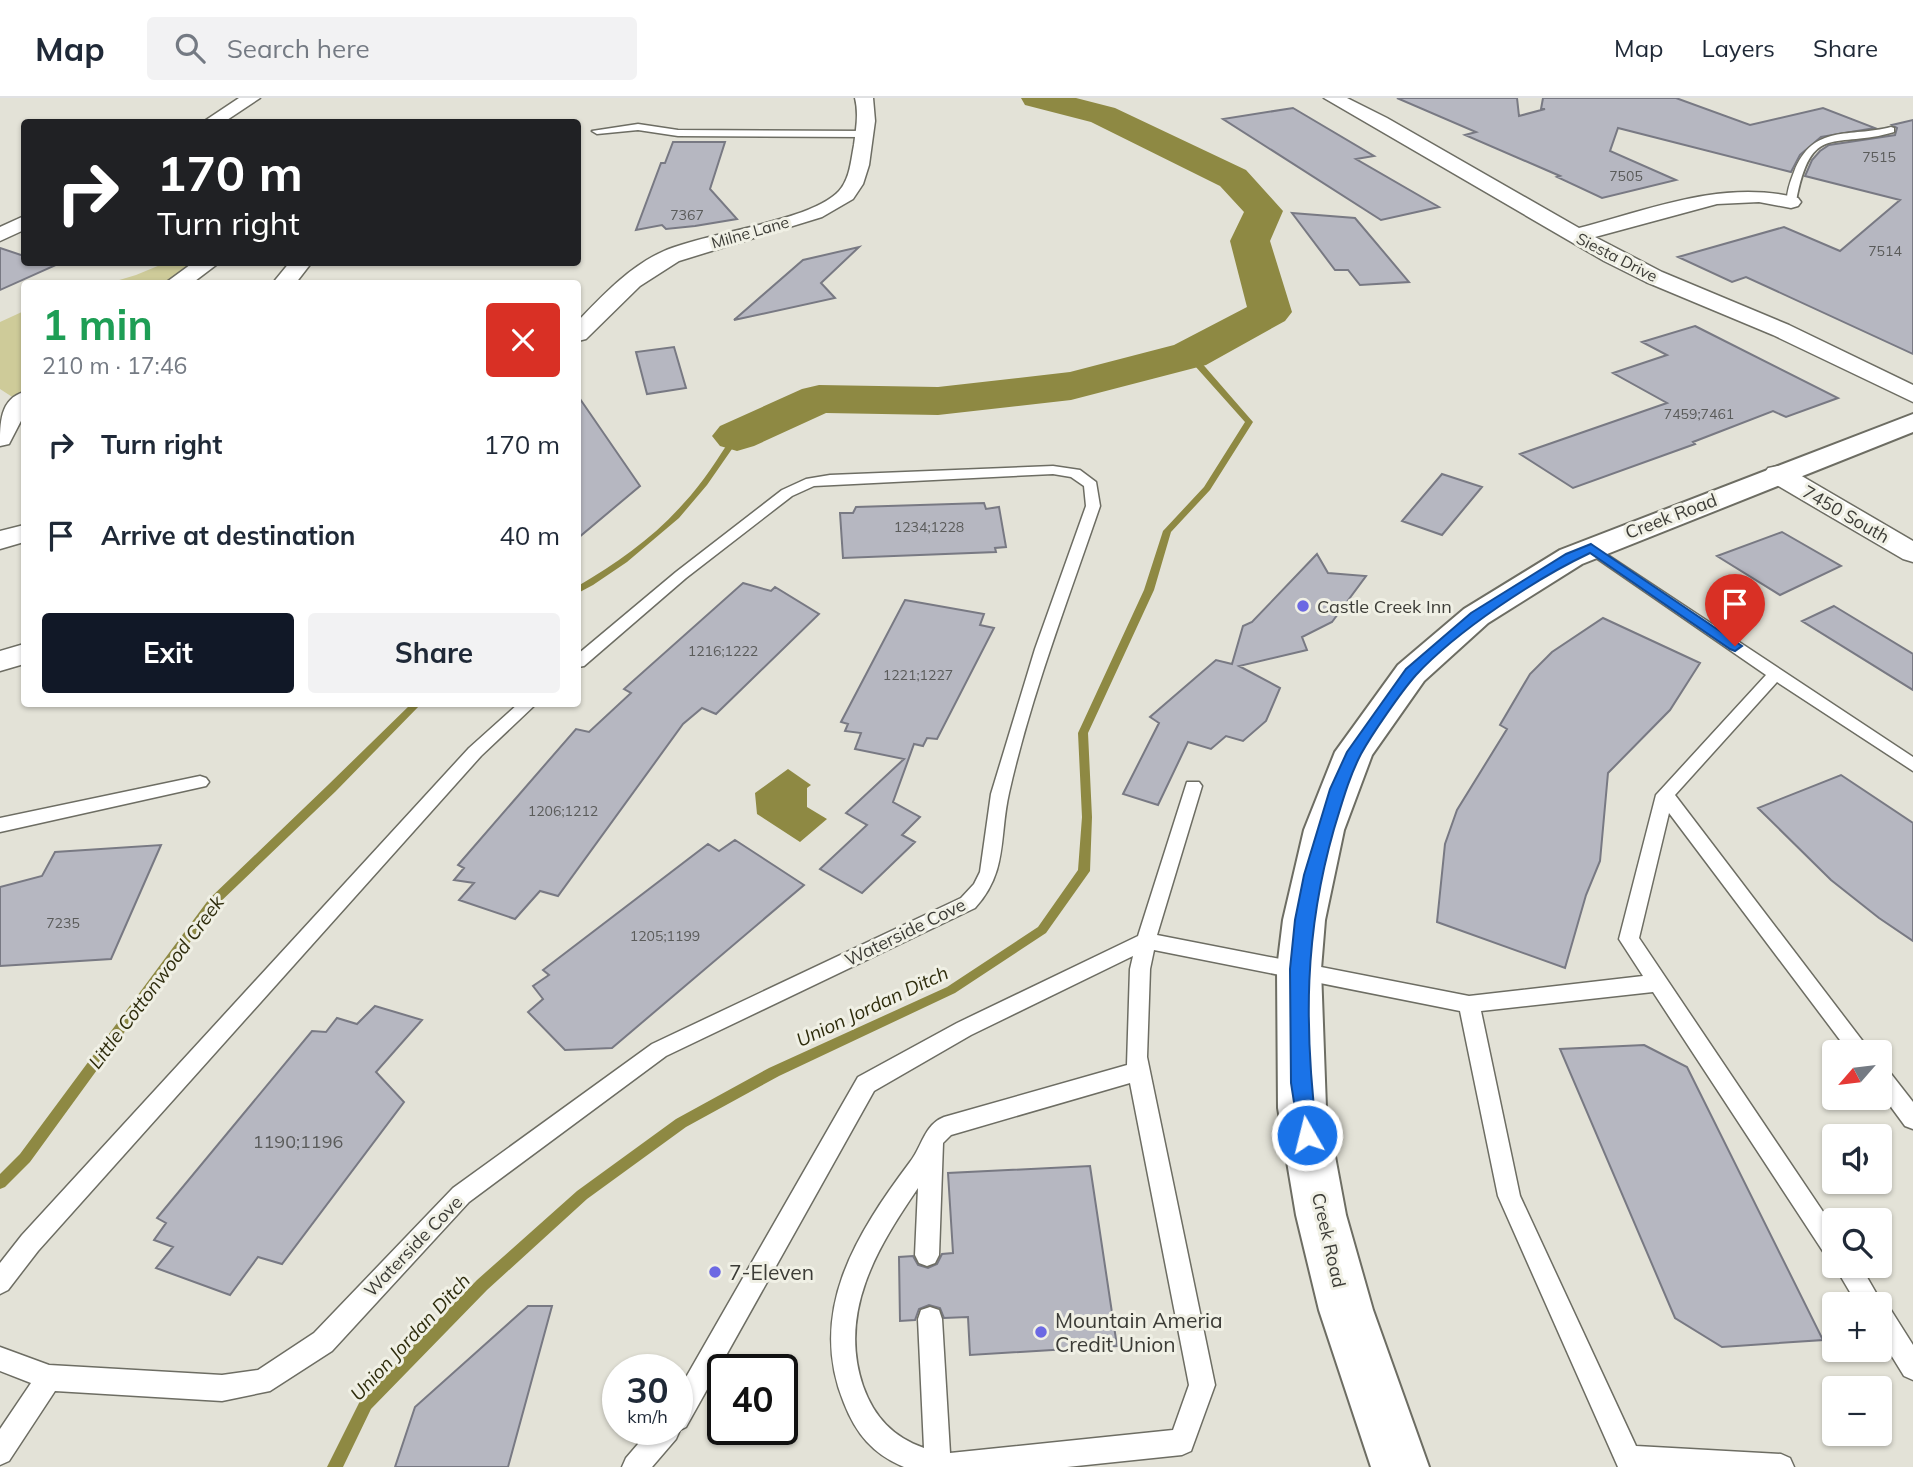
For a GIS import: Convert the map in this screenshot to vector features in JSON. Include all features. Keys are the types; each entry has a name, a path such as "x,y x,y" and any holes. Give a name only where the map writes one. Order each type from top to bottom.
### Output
{"street":[{"path":"217,119 251,98"},
{"name":"Milne Lane","path":"581,331 640,275 674,255 807,215 845,197 855,182 865,134 864,98"},
{"name":"Siesta Drive","path":"1333,98 1381,122 1576,236 1654,277 1781,330 1913,395"},
{"path":"1576,236 1716,198 1759,196 1791,202"},
{"path":"0,234 21,224"},
{"path":"181,280 204,266"},
{"path":"286,280 299,266"},
{"path":"1,438 15,409 21,404"},
{"name":"Creek Road","path":"1400,1467 1346,1310 1321,1215 1302,1108 1299,969 1304,920 1312,875 1338,789 1354,752 1411,673 1476,616 1571,557 1913,422"},
{"path":"1,438 21,426"},
{"name":"7450 South","path":"1778,474 1913,553"},
{"path":"0,540 21,535"},
{"path":"0,661 21,655"}],"lane":[{"path":"597,131 638,127 678,133 865,134"},
{"path":"1791,202 1799,170 1810,152 1824,140 1843,135 1869,135 1891,130"},
{"name":"Waterside Cove","path":"0,1359 49,1378 222,1388 261,1382 323,1342 461,1195 659,1050 968,903 982,888 989,872 1000,794 1043,649 1094,506 1091,485 1075,473 1053,470 844,478 811,482 788,493 681,575 581,659"},
{"path":"1591,548 1913,765"},
{"path":"1776,674 1665,795 1629,939 1822,1230"},
{"path":"0,1282 30,1243 475,752 525,707"},
{"path":"0,825 200,782"},
{"path":"1139,1070 944,1127 864,1253 845,1301 841,1345 846,1381 862,1414 885,1444 939,1467 1182,1442 1202,1385 1139,1070 1136,1057 1140,969 1193,786"},
{"path":"1665,795 1852,1040"},
{"path":"693,1390 866,1084 964,1029 1146,941 1469,1004 1658,983"},
{"path":"1469,1004 1509,1196 1628,1459 1782,1467"},
{"path":"1892,1092 1913,1119"},
{"path":"928,1255 932,1146"},
{"path":"930,1319 939,1467"},
{"path":"1892,1335 1913,1367"},
{"path":"0,1452 49,1378"},
{"path":"635,1467 654,1445"}],"shaded area":[{"path":"158,266 194,266 173,280 119,280"},
{"path":"21,312 21,397 17,400 0,389 0,322"},
{"path":"788,769 811,785 807,788 807,807 827,819 800,842 757,814 755,793"}],"building":[{"path":"1397,98 1517,98 1519,116 1545,109 1541,109 1543,98 1676,98 1750,125 1823,108 1875,128 1821,137 1800,155 1791,172 1618,128 1610,151 1676,180 1602,198 1557,177 1560,176 1465,135 1476,132"},
{"path":"1293,108 1374,156 1356,159 1439,207 1381,220 1223,119"},
{"path":"1913,120 1913,354 1746,277 1732,282 1678,257 1784,227 1840,251 1900,200 1805,176 1812,160 1829,145 1895,135 1897,128 1892,125"},
{"path":"673,142 725,142 710,189 737,219 695,226 666,229 662,225 636,230 661,163 665,163"},
{"path":"1292,213 1355,218 1409,282 1360,285 1348,270 1335,270"},
{"path":"859,247 821,283 835,298 734,320 803,260"},
{"path":"0,248 21,255 21,266 54,266 21,280 0,290"},
{"path":"1695,326 1838,398 1786,417 1773,411 1693,442 1695,444 1573,488 1520,454 1667,403 1613,373 1667,355 1642,342"},
{"path":"674,347 686,388 647,394 636,352"},
{"path":"581,400 640,486 581,535"},
{"path":"1442,474 1482,487 1442,535 1402,521"},
{"path":"984,503 986,509 999,507 1006,547 995,548 996,552 843,558 840,513 853,513 856,507"},
{"path":"1782,532 1841,566 1780,595 1717,556"},
{"path":"1317,554 1328,573 1366,576 1332,622 1302,637 1307,650 1239,666 1280,688 1266,721 1243,741 1226,736 1211,749 1188,742 1158,805 1123,794 1159,723 1150,717 1216,660 1232,664 1243,626 1252,622"},
{"path":"743,583 771,591 775,587 819,614 716,714 702,708 683,724 558,896 540,891 515,919 459,900 474,883 454,880 464,868 458,865 576,729 589,732 631,693 624,689"},
{"path":"905,600 984,614 980,625 994,628 937,739 927,738 923,746 914,744 893,802 920,817 902,835 915,842 862,893 820,869 867,825 846,813 904,759 855,749 861,733 845,731 848,724 841,722"},
{"path":"1834,606 1913,654 1913,690 1802,621"},
{"path":"1603,618 1700,663 1670,710 1608,773 1600,861 1586,895 1565,968 1437,922 1445,844 1457,810 1507,729 1500,725 1530,674 1552,652"},
{"path":"1841,775 1913,823 1913,941 1831,880 1758,808"},
{"path":"735,840 804,885 612,1048 565,1050 528,1012 543,999 533,986 549,975 543,970 708,844 719,851"},
{"path":"161,845 111,959 0,966 0,887 42,876 55,852"},
{"path":"375,1006 422,1020 376,1072 404,1102 282,1264 258,1257 230,1295 156,1268 173,1247 154,1240 166,1223 157,1218 312,1031 326,1032 337,1018 357,1024"},
{"path":"1644,1045 1687,1067 1822,1340 1722,1347 1675,1318 1560,1049"},
{"path":"1090,1166 1117,1346 970,1355 968,1317 944,1318 940,1308 929,1305 919,1309 915,1320 900,1321 899,1257 913,1256 918,1265 928,1268 937,1264 942,1254 953,1253 948,1173"},
{"path":"528,1306 552,1306 508,1467 395,1467 415,1407"}],"waterway":[{"name":"Little Cottonwood Creek","path":"737,436 819,399 938,401 1071,386 1190,355 1270,312 1250,241 1264,211 1233,178 1103,115 1037,98"},
{"name":"Union Jordan Ditch","path":"335,1467 366,1404 482,1285 582,1195 681,1123 774,1072 951,990 1042,930 1084,871 1087,817 1083,733 1149,590 1167,531 1207,488 1249,422 1190,355"},
{"name":"Little Cottonwood Creek","path":"581,588 634,552 677,516 705,483 737,436"},
{"name":"Little Cottonwood Creek","path":"0,1183 25,1158 213,902 413,707"}],"place":[{"name":"Castle Creek Inn","path":"1303,606"},
{"name":"7-Eleven","path":"715,1272"},
{"name":"Mountain Ameria Credit Union","path":"1041,1332"}],"route":[{"path":"1307,1135 1302,1108 1299,969 1312,875 1324,830 1354,752 1411,673 1476,616 1571,557 1591,548 1735,646"}]}
